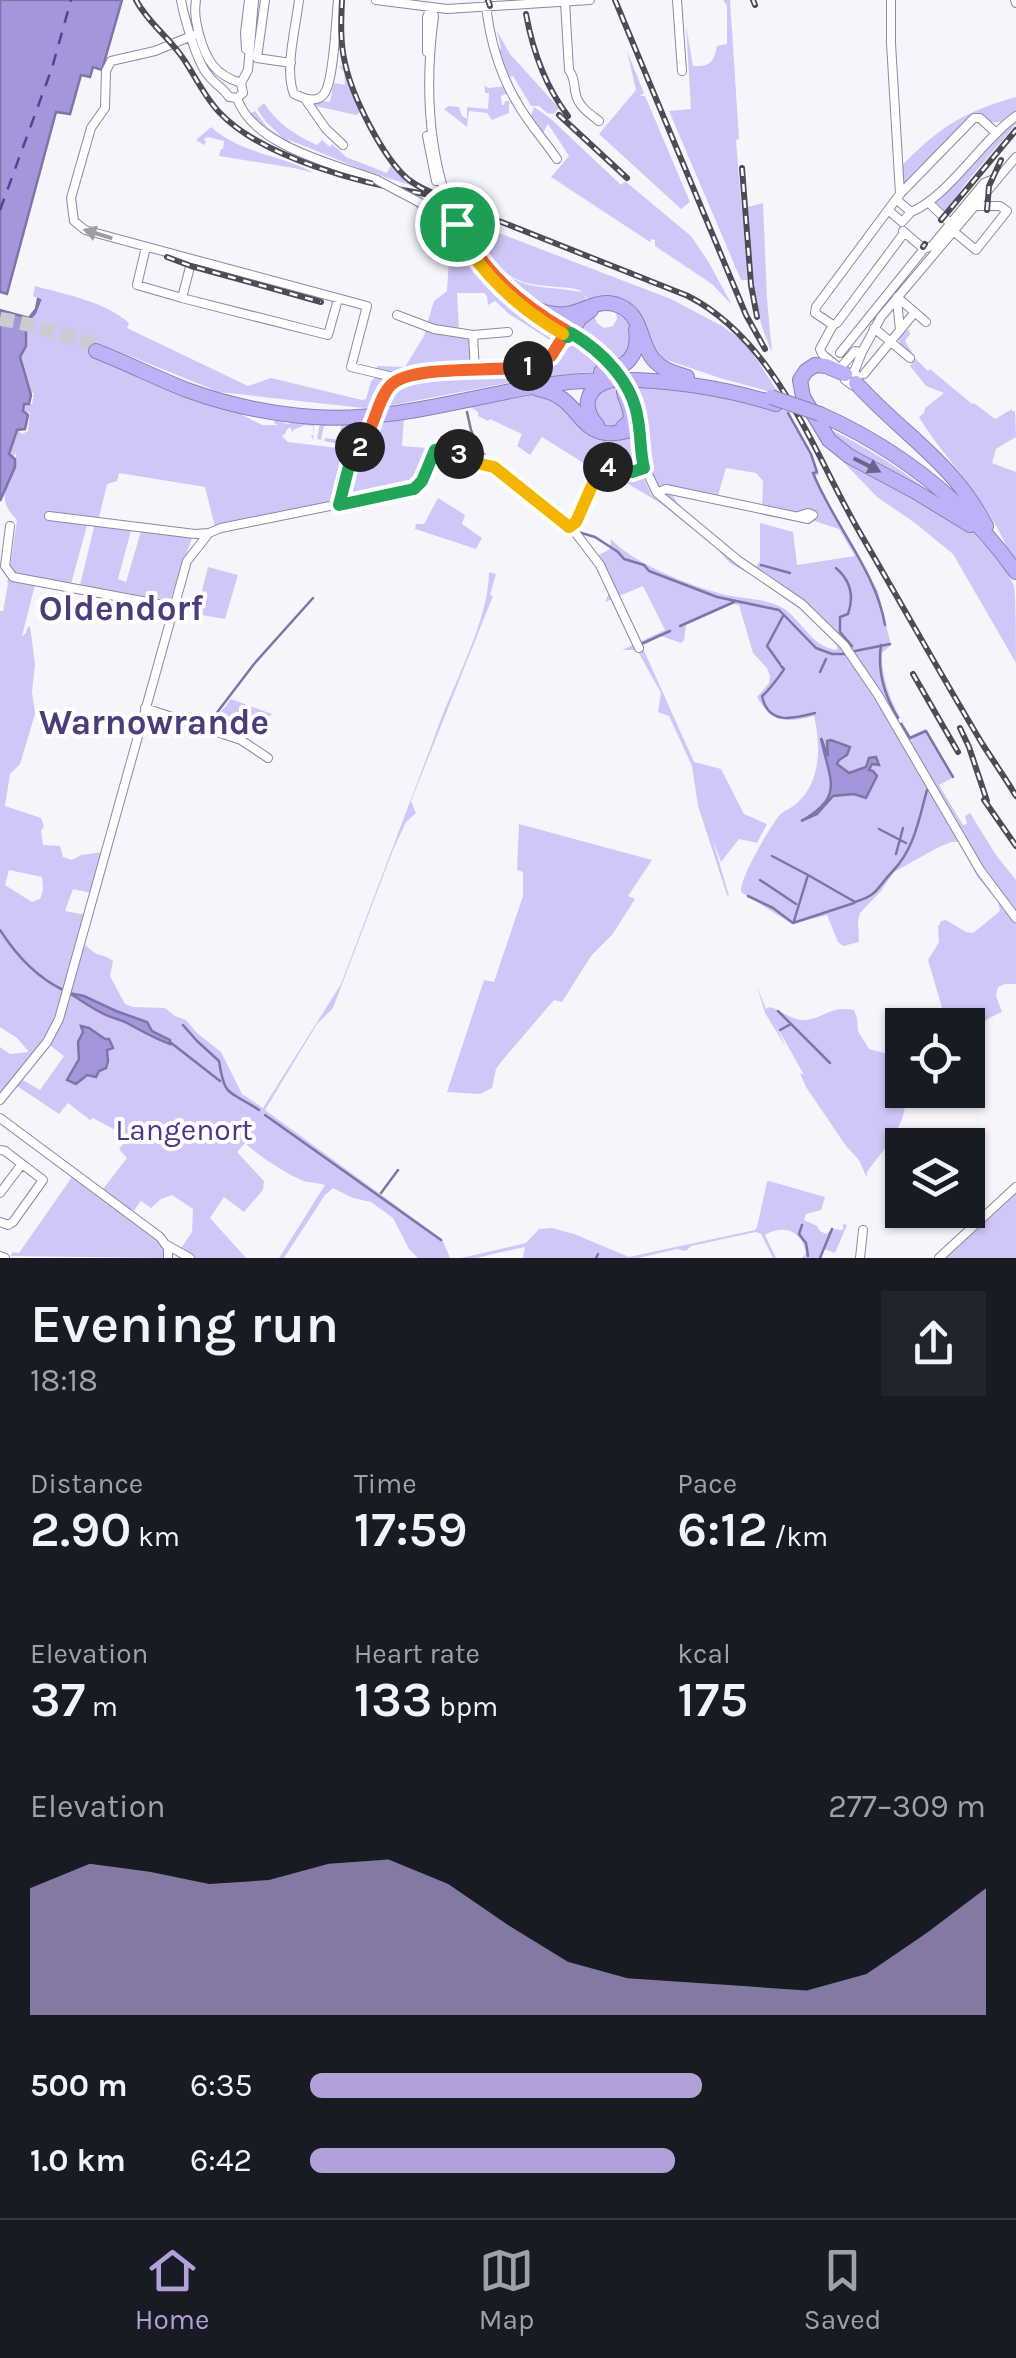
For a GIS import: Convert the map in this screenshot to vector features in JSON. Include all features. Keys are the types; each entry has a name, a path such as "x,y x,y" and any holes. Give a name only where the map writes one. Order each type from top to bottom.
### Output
{"highway":[{"path":"528,306 561,314 604,302 626,309 638,323 653,360 669,372 774,400 866,437 914,468 959,506 1016,572"},
{"path":"567,336 576,316 588,307"},
{"path":"567,336 588,312 611,307 628,316 637,334 636,350 626,364 614,371 534,381 397,408 348,412 220,396 97,348 205,396 251,409 314,417 398,413 527,388 618,379 705,386 774,400"},
{"path":"970,524 848,456 830,440 800,391 800,380 806,370 815,365 851,374 960,484 995,545"},
{"path":"586,375 692,379"},
{"path":"618,379 635,428"},
{"path":"618,379 597,386 590,394 590,417 606,429 635,428"},
{"path":"527,388 559,395 596,431 612,434 635,428"},
{"path":"821,418 864,442 930,488 970,524 1016,582"}],"street":[{"path":"184,0 189,36 208,76 231,84"},
{"path":"196,0 196,18 206,58 243,93 237,98"},
{"path":"251,0 252,58"},
{"path":"237,98 228,96 231,84 248,72 265,0"},
{"path":"300,0 291,63 292,90 305,99 316,99 326,89 336,41 338,0"},
{"path":"381,0 447,9 590,0"},
{"path":"677,0 682,71"},
{"path":"891,0 899,197 911,212"},
{"path":"565,2 569,70 577,99 600,120"},
{"path":"481,4 507,84 557,159"},
{"path":"414,6 430,24"},
{"path":"431,8 425,109 442,193 441,208 498,287 546,324 593,347 618,379"},
{"path":"430,24 447,9"},
{"path":"189,36 155,51 115,59 108,66 105,108 91,128 71,198 74,221 81,228 367,306 351,367 388,376 395,382"},
{"path":"189,36 208,72 220,82 231,84"},
{"path":"252,58 291,63"},
{"path":"237,98 246,118 273,138 441,208 486,266 567,336"},
{"path":"305,99 343,145"},
{"path":"902,222 929,203 1016,116"},
{"path":"832,325 815,312 816,307 899,197 974,118 980,118 996,132"},
{"path":"840,353 924,249 975,206 1016,157"},
{"path":"851,374 874,328 897,297 984,183 997,180"},
{"path":"929,203 976,250 1007,212 1000,206 975,206"},
{"path":"441,208 459,230"},
{"path":"888,210 902,222 904,233 924,249"},
{"path":"851,374 820,349 832,325 904,233"},
{"path":"146,246 137,285 182,298 328,336 338,298"},
{"path":"182,298 192,259"},
{"path":"897,297 926,322"},
{"path":"897,297 900,330"},
{"path":"851,374 890,342 914,312"},
{"path":"397,315 470,335 508,332"},
{"path":"874,328 910,358"},
{"path":"470,335 475,371"},
{"path":"339,505 350,462 367,438 386,391 395,382 417,373 507,370 535,364 546,359 567,336"},
{"path":"851,374 841,367 854,351 862,352"},
{"path":"635,428 644,470 657,493 744,564 795,598 836,636 871,684 980,870 1016,918"},
{"path":"50,516 209,533 414,489 422,481 435,450 446,448 472,462 494,467 572,527 600,564 639,648"},
{"path":"572,527 602,468 644,470"},
{"path":"657,493 666,488 798,516"},
{"path":"10,526 5,562 12,576 174,607"},
{"path":"189,556 209,533"},
{"path":"0,1100 51,1036 59,1019 194,534"},
{"path":"146,708 241,740 268,758"},
{"path":"0,1118 168,1246 190,1258"},
{"path":"0,1150 44,1180"},
{"path":"0,1222 10,1224 58,1161"},
{"path":"0,1193 22,1164"},
{"path":"939,1258 1015,1188"},
{"path":"860,1258 863,1230"},
{"path":"168,1246 168,1258"}],"green space":[{"path":"723,0 730,0 747,280 741,280 669,111 691,109 686,25 693,66 704,66 713,60 717,46 727,44 727,6"},
{"path":"497,31 510,54 559,108 553,114 531,106 513,76 507,79 497,51 501,49"},
{"path":"627,51 644,93 640,96 645,96 690,202 681,209 599,134 636,90"},
{"path":"339,66 345,67 362,111 356,115 311,105 317,100 330,102 334,83 345,85"},
{"path":"484,72 485,86 506,86 508,93 501,96 502,105 509,101 509,113 492,120 487,113 469,111 467,127 444,109 459,107 467,119 467,107 488,109 489,93 485,93"},
{"path":"1016,97 1016,113 1000,122 988,122 985,115 980,116 903,190 899,169 926,143 952,123"},
{"path":"264,103 281,123 301,137 317,145 322,140 330,147 332,144 346,157 387,173 391,165 419,188 287,139 297,147 280,140 247,115 255,111 267,127 284,139 257,109"},
{"path":"534,107 621,185 625,181 691,236 732,305 712,284 655,246 655,240 650,242 551,177 569,156 548,124 543,133 531,116"},
{"path":"1016,117 1016,124 944,214 932,204"},
{"path":"211,127 235,143 314,173 219,156 224,141 208,137 204,145 196,140"},
{"path":"763,203 772,352 759,317 750,244 748,207"},
{"path":"415,205 451,227 489,280 555,337 546,355 526,365 480,367 529,359 550,340 495,301 488,305 484,293 457,293 459,329 469,331 466,333 427,324 434,301 447,291 450,241 416,231 421,216"},
{"path":"458,211 496,232 671,299 722,326 752,352 779,394 655,356 637,314 590,302 580,290 531,284 507,274 488,256"},
{"path":"487,259 521,282 582,292 589,304 566,311 542,307 510,287"},
{"path":"35,286 97,304 129,323 127,328 248,386 271,378 362,400 376,377 387,383 375,407 363,408 219,392 98,343 95,353 262,425 278,425 275,420 314,424 313,440 313,426 305,425 293,433 290,427 286,431 282,436 288,442 346,449 350,454 335,501 215,527 205,487 119,473 117,481 107,484 98,522 132,527 118,579 126,582 142,528 193,535 170,601 80,585 95,523 88,522 71,584 37,577 22,636 30,626 35,714 20,764 10,774 5,806 41,818 43,845 60,846 63,857 72,860 103,852 91,893 73,889 65,911 86,915 58,1018 49,1036 0,1096 0,1047 10,1054 29,1052 0,1027 0,611 12,575 17,520 5,497 7,481 16,466 16,453 9,454 17,430 22,434 28,431 30,413 23,412 24,404 32,404 34,393 29,392 20,357 24,352 26,323 40,300 33,296","holes":["9,870 42,877 40,899 32,902 5,885"]},
{"path":"593,313 604,328 613,326 616,313 620,313 631,329 633,348 616,364 580,331"},
{"path":"426,327 468,336 471,366 395,377 376,370 377,366 405,367"},
{"path":"909,329 905,341 928,371 995,419 1015,411 1016,437 996,449 992,463 1016,472 1016,567 986,508 919,417 944,393 926,386 910,366 914,360 899,347 900,335"},
{"path":"572,342 606,370 534,378 383,407 394,388 407,380 521,371 548,362"},
{"path":"616,382 627,406 624,425 610,428 598,424 591,396"},
{"path":"628,383 710,391 789,412 813,458 822,495 878,591 891,645 882,653 883,670 900,718 893,718 851,650 815,613 709,534 756,567 760,561 760,523 793,532 797,565 855,556 839,529 762,507 763,481 756,473 726,468 717,499 665,488 657,490 646,468 640,420"},
{"path":"546,391 582,423 636,436 640,475 652,496 793,599 837,640 1016,920 1016,984 998,987 996,996 1002,1012 985,1021 985,1008 942,1008 928,960 939,942 941,921 973,933 1000,911 998,901 978,878 959,842 937,848 894,872 860,913 859,942 843,946 827,915 792,924 741,892 750,865 773,824 811,785 818,739 814,716 781,719 768,712 757,697 770,676 753,653 739,605 733,604 686,625 681,643 661,636 642,646 694,762 721,769 744,814 767,824 757,843 739,839 721,862 712,837 727,895 698,806 692,766 669,716 658,712 661,693 637,650 622,650 665,630 643,586 605,602 609,593 597,556 610,549 611,539 633,557 679,579 783,608 820,644 837,650 837,645 796,605 730,563 660,503 605,470 598,472 542,437 530,455 517,446 522,434 478,416 469,403"},
{"path":"404,418 402,446 432,450 416,484 342,500 350,467 378,421"},
{"path":"372,419 354,447 324,441 340,440 341,424 324,426 321,440 317,439 320,422"},
{"path":"812,421 907,475 949,509 987,548 1014,586 1016,663 953,554 877,497 828,446"},
{"path":"663,491 718,501 673,495 700,528 661,494"},
{"path":"438,498 465,515 462,524 482,538 476,549 415,529 416,524 424,524"},
{"path":"208,567 238,575 225,619 196,614"},
{"name":"Langenort","path":"489,572 496,574 490,595 493,596 411,801 416,813 406,822 393,850 333,1008 317,1024 265,1110 442,1239 450,1258 418,1258 393,1218 371,1202 333,1188 284,1258 279,1258 325,1185 293,1176 245,1143 237,1152 264,1181 263,1190 244,1212 224,1197 210,1218 246,1258 188,1258 179,1251 192,1232 193,1209 172,1195 151,1208 141,1201 132,1213 103,1189 127,1158 119,1149 128,1137 93,1118 90,1120 68,1103 59,1114 17,1086 23,1080 40,1090 64,1056 48,1044 86,945 113,961 110,976 125,1004 165,1008 186,1020 221,1052 242,1094 263,1108 341,984 440,721 476,634"},
{"path":"231,699 272,714 246,735 210,726"},
{"path":"902,721 910,736 925,729 954,777 939,785 963,825 970,813 1016,880 1016,915 985,875 898,726"},
{"path":"519,824 652,860 628,896 635,899 612,935 591,956 562,1002 554,1000 501,1062 492,1088 480,1094 447,1092 484,980 494,982 523,896 523,872 517,870"},
{"path":"757,986 766,1009 770,1007 799,1020 838,1009 854,1010 858,1031 869,1049 885,1053 885,1108 905,1108 898,1128 885,1128 885,1147 867,1172 867,1178 859,1160 806,1087 800,1073 804,1075 775,1023 786,1047 765,1013"},
{"path":"72,1177 166,1246 166,1258 10,1256 19,1253"},
{"path":"769,1181 825,1197 821,1210 806,1214 804,1220 826,1234 832,1229 843,1230 843,1224 847,1225 835,1253 824,1249 821,1258 802,1258 806,1253 801,1239 779,1230 765,1235 776,1258 756,1232 691,1246 686,1251 677,1249 638,1258 523,1258 525,1247 461,1258 526,1243 539,1229 574,1234 629,1257 755,1230"},
{"path":"1016,1187 1016,1258 939,1258 972,1228 985,1228 985,1216"}],"shaded area":[{"path":"0,0 122,0 102,70 93,67 90,77 81,75 70,114 56,112 7,294 0,292"},
{"path":"38,299 35,313 26,323 26,346 20,357 31,395 29,404 24,404 23,411 28,415 25,429 17,430 9,454 15,459 15,467 0,501 0,310 29,318"},
{"path":"821,738 828,756 827,741 850,747 837,764 849,773 866,767 869,758 876,757 879,765 872,764 869,770 877,776 866,798 854,794 833,796 817,814 801,821 829,795 830,776"},
{"path":"69,993 147,1022 152,1031 170,1040 170,1044 99,1012"},
{"path":"81,1026 109,1039 113,1048 107,1050 106,1068 96,1077 87,1075 76,1084 67,1080 79,1059"}],"waterway":[{"path":"467,412 477,445"},
{"path":"788,413 811,454 817,472 813,473 822,492 873,586 885,625"},
{"path":"479,448 486,457"},
{"path":"599,465 601,450"},
{"path":"488,459 493,463"},
{"path":"578,532 595,537 624,559 644,565 649,571 717,597 779,610 816,648 845,654"},
{"path":"761,565 790,573"},
{"path":"836,568 850,590 850,608 848,614 840,617 840,632 852,646"},
{"path":"206,727 254,664 313,598"},
{"path":"680,626 734,602"},
{"path":"780,664 767,646 783,616"},
{"path":"641,644 670,631"},
{"path":"855,651 890,644"},
{"path":"881,645 883,683 898,718"},
{"path":"820,672 826,659"},
{"path":"781,666 783,671 762,696 770,712 782,718 815,713"},
{"path":"901,724 910,738 926,731 953,777"},
{"path":"808,875 855,902 873,893 906,854 927,790"},
{"path":"896,854 903,828"},
{"path":"879,829 906,843"},
{"path":"772,856 808,875 794,921"},
{"path":"760,880 796,904"},
{"path":"748,896 793,923 854,903"},
{"path":"0,930 27,964 63,990"},
{"path":"778,1011 830,1063"},
{"path":"780,1030 791,1024"},
{"path":"183,1025 219,1061 226,1088 259,1110"},
{"path":"170,1042 220,1081"},
{"path":"265,1115 441,1240"},
{"path":"381,1193 398,1170"},
{"path":"802,1225 799,1234 806,1243 808,1256"},
{"path":"820,1258 832,1229"},
{"path":"596,1258 598,1254"}],"ferry route":[{"path":"0,210 52,68 71,0"}],"tunnel":[{"path":"0,319 97,346"}],"railway":[{"path":"136,0 180,54 213,105 238,128 315,167 425,194"},
{"path":"342,0 345,63 370,126 389,158 409,180 452,201"},
{"path":"488,0 490,6"},
{"path":"615,0 746,315 765,349"},
{"path":"753,0 755,5"},
{"path":"526,14 541,68 568,116"},
{"path":"559,115 627,178"},
{"path":"941,220 1016,130"},
{"path":"987,210 989,186 1001,160"},
{"path":"742,168 757,317"},
{"path":"441,198 688,296 719,316 746,341 790,401 860,533 1016,796"},
{"path":"167,257 321,302"},
{"path":"913,674 958,752"},
{"path":"960,728 987,801"},
{"path":"984,800 1016,846"}],"district":[{"name":"Oldendorf","path":"121,608"},
{"name":"Warnowrande","path":"154,722"}],"route":[{"path":"457,224 452,220 472,255 498,287 546,324 564,335 568,337 571,333 593,347 628,390 638,419 644,468 632,472 602,468 572,527 494,467 472,462 446,448 435,450 422,481 414,489 339,505 353,455 370,433 383,397 395,382 417,373 507,370 535,364 556,350 559,342 564,335 567,331 513,294 486,266 457,224"}]}
